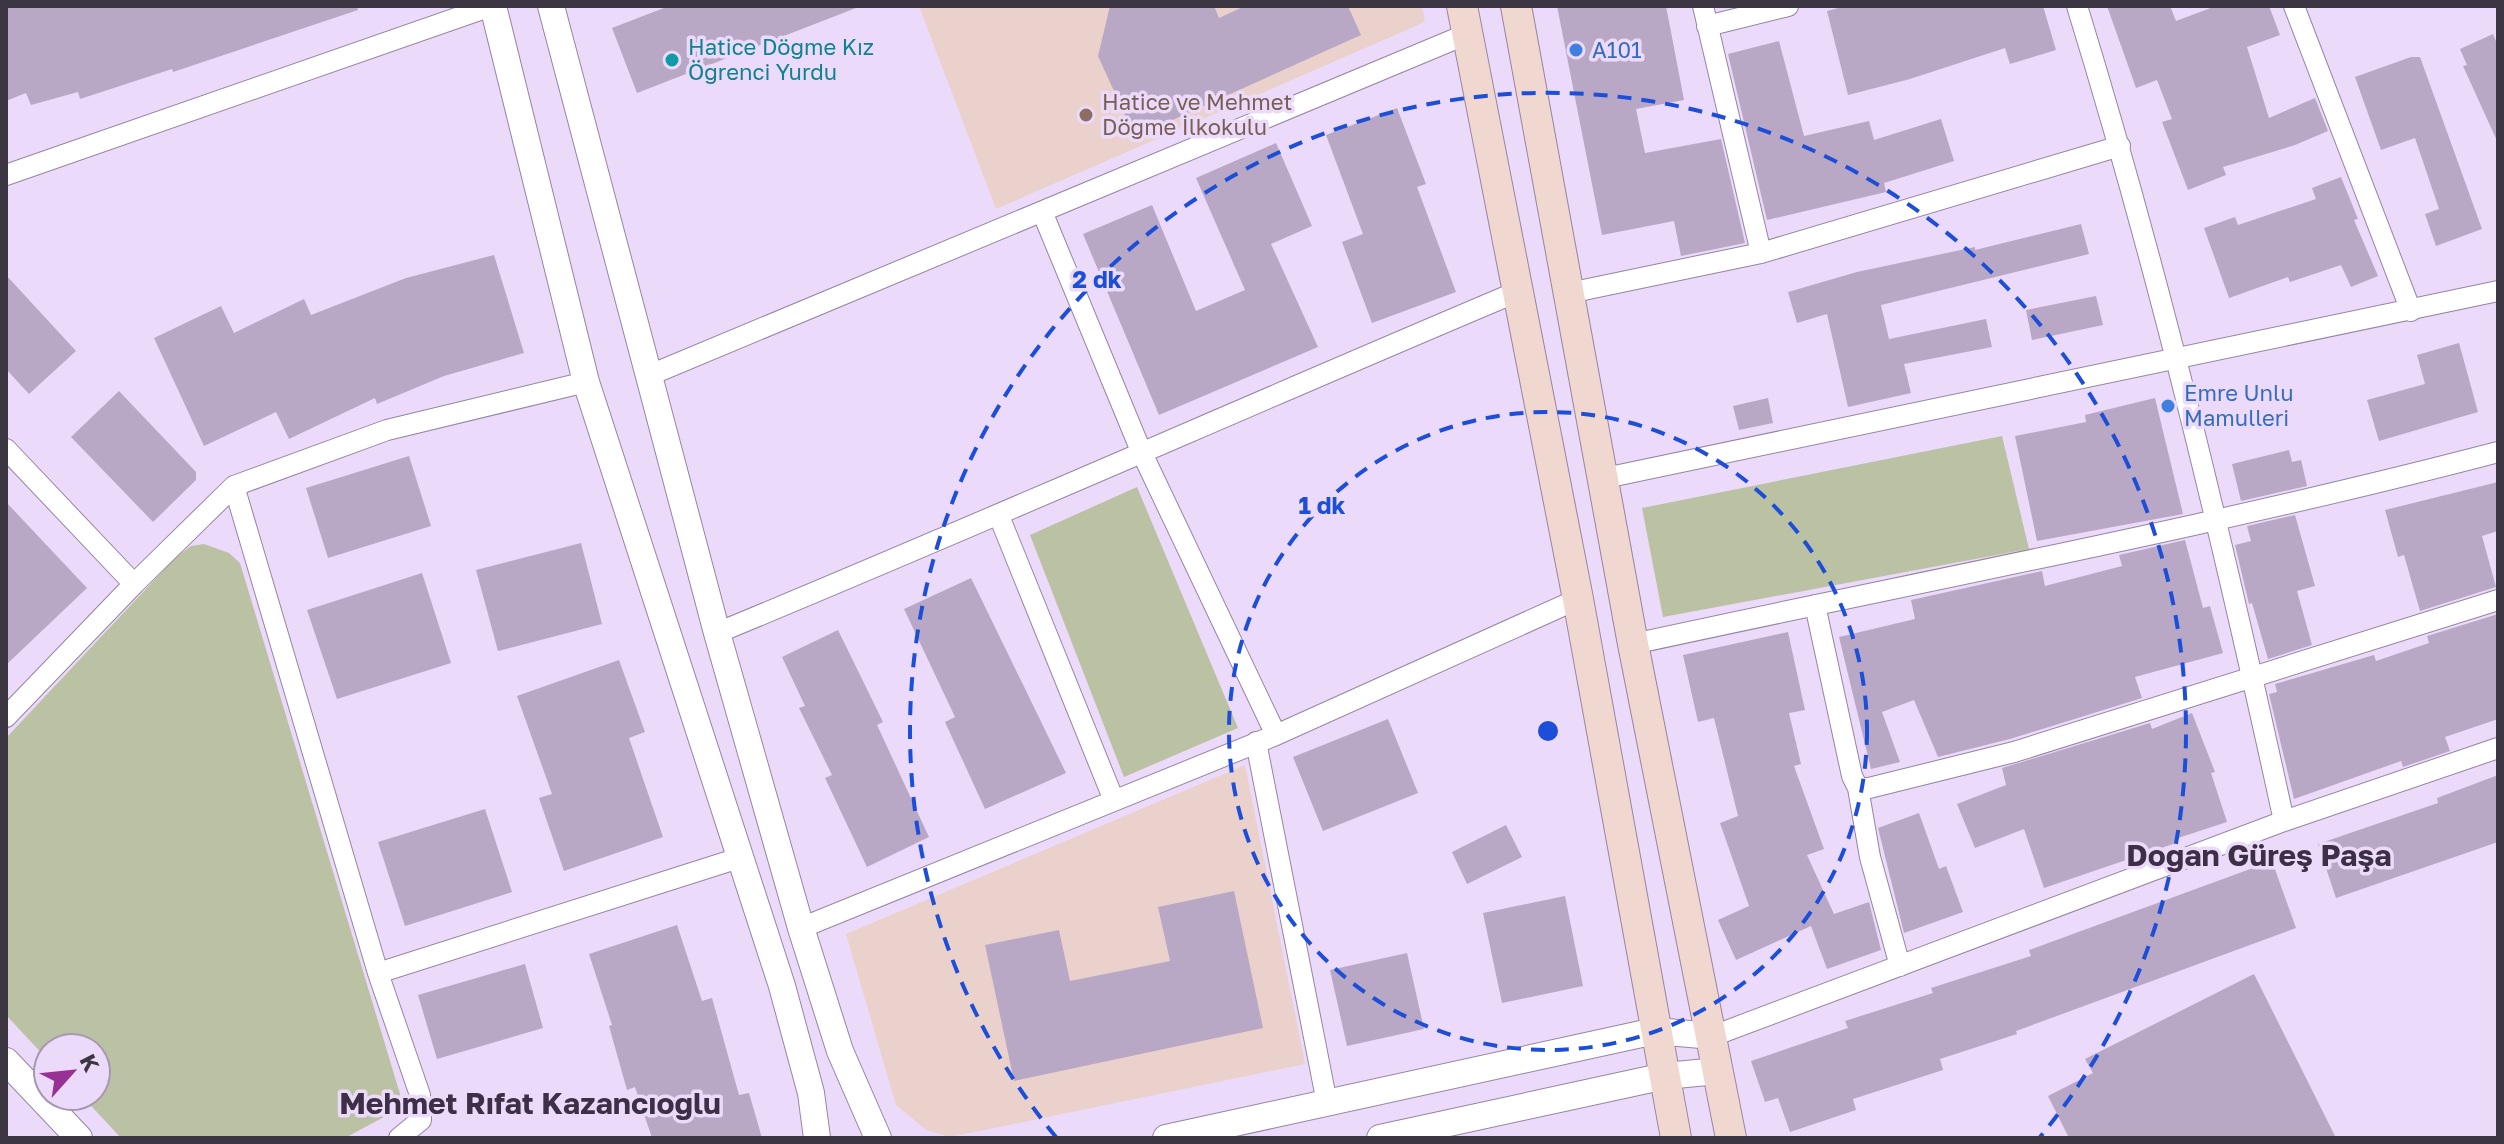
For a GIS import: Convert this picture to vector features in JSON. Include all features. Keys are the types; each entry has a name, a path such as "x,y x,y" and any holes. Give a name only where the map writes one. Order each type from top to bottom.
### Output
{"main road":[{"path":"1516,6 1605,478 1633,644 1731,1138"},
{"path":"1465,20 1578,599 1676,1138"}],"street":[{"path":"6,174 492,6 586,382 742,857 811,1093 817,1138"},
{"path":"551,6 717,633 801,928 840,1051 878,1138"},
{"path":"1761,253 1705,16 1788,6"},
{"path":"2077,6 2120,146 2179,361 2219,522 2284,821"},
{"path":"2294,6 2411,311"},
{"path":"650,375 1043,214 1465,20"},
{"path":"1569,293 1761,253 2120,146"},
{"path":"1043,214 1141,451 1266,739 1327,1103"},
{"path":"717,633 999,516 1141,451 1519,291"},
{"path":"1605,478 2179,361 2498,291"},
{"path":"6,717 234,486 387,430 586,382"},
{"path":"6,449 134,584"},
{"path":"1633,644 2219,522 2498,452"},
{"path":"234,486 378,973 420,1095 421,1120 399,1138"},
{"path":"999,516 1113,798"},
{"path":"801,928 1113,798 1266,739 1578,599"},
{"path":"1858,788 2014,752 2498,600"},
{"path":"1815,605 1852,776 1858,788 1870,857 1900,966"},
{"path":"1166,1138 1655,1031 1713,1036 2284,821 2498,748"},
{"path":"378,973 742,857"},
{"path":"6,1061 79,1138"},
{"path":"1380,1138 1665,1076 1718,1071"}],"shaded area":[{"name":"Hatice ve Mehmet Döğme İlkokulu","path":"919,6 1422,6 1425,22 996,209"},
{"path":"1245,765 1305,1064 950,1137 926,1130 896,1105 846,934"}],"green space":[{"path":"2002,436 2029,549 1663,617 1642,508"},
{"path":"1137,487 1238,728 1124,777 1030,535"},
{"path":"204,544 229,553 240,563 400,1094 395,1111 345,1138 121,1138 97,1112 112,1112 112,1032 32,1032 32,1043 6,1015 6,738 175,558 191,546"}],"building":[{"path":"6,6 357,6 358,10 173,72 172,69 80,99 78,92 31,105 26,93 6,101"},
{"name":"Hatice Döğme Kız Öğrenci Yurdu","path":"669,6 856,8 637,93 612,28"},
{"path":"1110,6 1214,6 1219,18 1245,6 1348,6 1361,35 1135,137 1098,56"},
{"path":"1557,6 1666,6 1684,100 1636,109 1645,153 1721,139 1745,243 1681,256 1674,221 1602,235"},
{"path":"1846,6 2043,6 2056,50 2010,64 2005,48 1910,79 1848,95 1827,11"},
{"path":"2107,6 2170,6 2176,21 2216,6 2269,6 2280,35 2247,47 2269,118 2315,98 2328,131 2295,145 2223,167 2226,175 2188,190 2162,122 2172,119 2157,80 2136,88"},
{"path":"2493,34 2498,46 2498,143 2463,66 2467,65 2460,49"},
{"path":"1779,41 1804,136 1869,121 1874,140 1941,119 1954,161 1884,183 1886,192 1767,220 1728,54"},
{"path":"2411,57 2420,57 2482,229 2436,246 2425,214 2439,209 2415,138 2381,150 2355,77"},
{"path":"1397,108 1426,184 1417,187 1456,292 1372,323 1342,242 1363,234 1326,135"},
{"path":"1276,143 1312,226 1271,244 1318,347 1159,415 1083,234 1152,205 1196,311 1245,290 1196,178"},
{"path":"2341,177 2358,219 2354,220 2378,276 2351,287 2341,265 2290,282 2288,277 2229,298 2204,228 2235,217 2238,225 2316,199 2312,188"},
{"path":"2081,224 2089,254 1881,305 1889,339 1986,319 1992,347 1904,364 1911,393 1848,407 1827,314 1797,323 1788,292 1857,272 1975,247 1975,250"},
{"path":"494,255 524,353 444,376 377,404 375,398 289,439 276,412 204,446 154,338 221,306 234,333 304,299 311,315 406,278"},
{"path":"6,275 76,351 29,394 6,369"},
{"path":"2096,296 2103,325 2032,340 2026,310"},
{"path":"2459,343 2478,412 2379,441 2367,400 2425,384 2417,355"},
{"path":"119,391 196,472 196,480 153,522 71,437"},
{"path":"1768,398 1773,423 1739,430 1733,406"},
{"path":"2155,398 2183,514 2037,541 2015,436 2086,422 2085,415"},
{"path":"2289,450 2292,462 2301,460 2307,486 2241,501 2232,464"},
{"path":"409,456 431,526 328,558 306,488"},
{"path":"2498,482 2498,531 2482,536 2496,587 2420,611 2404,555 2398,557 2385,510"},
{"path":"6,502 87,588 6,665"},
{"path":"2295,515 2315,586 2297,591 2312,645 2268,659 2252,603 2249,604 2235,545 2251,541 2247,526"},
{"path":"2185,540 2203,608 2210,606 2223,653 2135,677 2142,698 2010,739 1938,757 1914,700 1882,712 1900,762 1871,769 1839,637 1915,619 1911,600 2042,571 2045,586 2122,566 2119,555"},
{"path":"581,543 602,624 498,651 476,570"},
{"path":"422,573 451,663 337,699 307,610"},
{"path":"971,578 1066,773 985,809 945,722 955,717 904,609"},
{"path":"2498,614 2498,719 2445,737 2450,751 2403,767 2401,761 2294,799 2269,694 2277,692 2275,684 2374,655 2376,661 2429,643 2427,636"},
{"path":"838,630 883,722 877,725 929,837 867,867 825,778 832,775 799,708 805,706 782,657"},
{"path":"1788,632 1805,710 1789,713 1801,764 1794,766 1824,849 1807,855 1834,914 1869,902 1881,950 1827,969 1811,926 1736,960 1718,920 1749,906 1720,823 1738,816 1714,718 1698,722 1683,655"},
{"path":"619,660 645,732 629,738 663,837 564,871 539,798 552,794 517,696"},
{"path":"2192,713 2215,772 2211,773 2227,822 2175,839 2176,843 2044,888 2024,829 1975,848 1957,804 2006,785 2002,768 2150,723 2152,729"},
{"path":"1388,719 1418,793 1323,831 1293,757"},
{"path":"2498,775 2498,842 2336,898 2318,844 2438,803 2437,798"},
{"path":"485,809 512,892 405,926 378,842"},
{"path":"1919,813 1939,869 1946,866 1963,912 1904,933 1878,828"},
{"path":"1506,825 1522,857 1467,884 1452,852"},
{"path":"2272,861 2296,928 2016,1031 2017,1034 1940,1059 1943,1070 1853,1099 1856,1110 1790,1132 1778,1098 1765,1102 1751,1061 1848,1028 1845,1021 1933,993 1931,988 2031,956 2029,950"},
{"path":"1234,891 1263,1028 1014,1081 985,945 1059,930 1070,981 1170,961 1158,907"},
{"path":"1565,896 1583,986 1502,1003 1483,913"},
{"path":"677,925 702,1001 712,998 739,1095 749,1093 762,1138 652,1138 635,1087 627,1090 609,1026 612,1025 589,954"},
{"path":"1407,953 1424,1029 1347,1046 1330,970"},
{"path":"525,964 543,1028 437,1059 418,995"},
{"path":"2254,974 2336,1138 2069,1138 2048,1096 2093,1073 2085,1059"}],"place":[{"name":"A101","path":"1576,50"},
{"name":"Hatice Döğme Kız Öğrenci Yurdu","path":"672,60"},
{"name":"Hatice ve Mehmet Döğme İlkokulu","path":"1086,115"},
{"name":"Emre Unlu Mamulleri","path":"2168,406"}],"district":[{"name":"Doğan Güreş Paşa","path":"2259,856"},
{"name":"Mehmet Rıfat Kazancıoğlu","path":"530,1104"}]}
